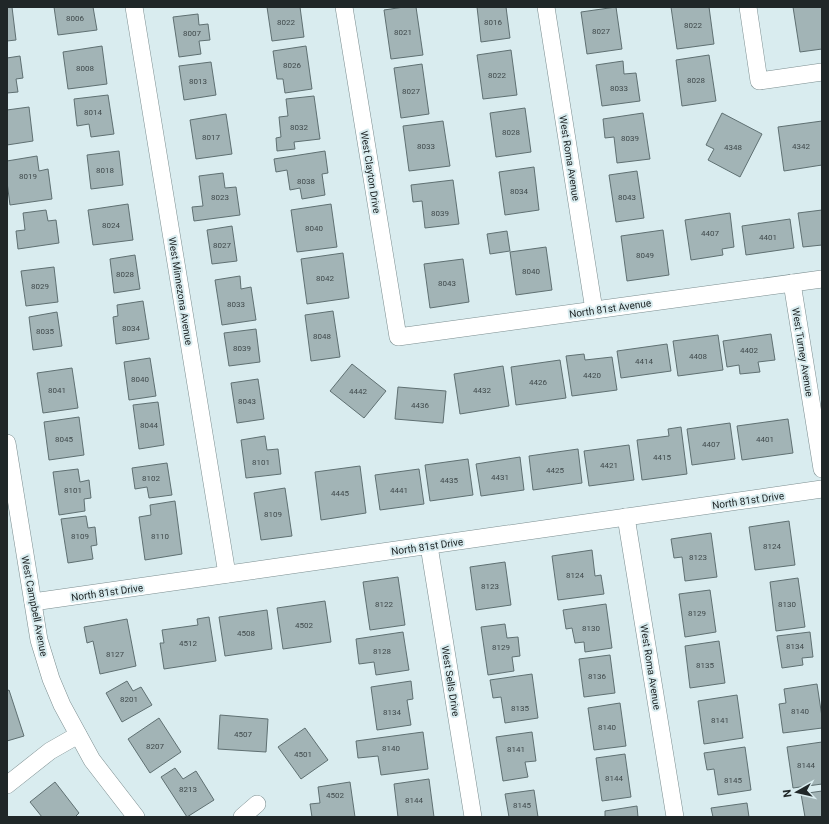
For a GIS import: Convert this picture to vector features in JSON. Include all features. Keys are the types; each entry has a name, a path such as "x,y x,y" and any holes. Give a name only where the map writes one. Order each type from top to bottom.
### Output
{"street":[{"name":"West Minnezona Avenue","path":"134,7 227,574"},
{"name":"West Clayton Drive","path":"344,7 398,337"},
{"name":"West Roma Avenue","path":"546,7 594,310"},
{"path":"748,7 759,81 822,72"},
{"name":"North 81st Avenue","path":"398,337 822,279"},
{"name":"West Turney Avenue","path":"792,283 822,469"},
{"name":"West Campbell Avenue","path":"7,443 39,640 51,679 62,705 92,760 136,817"},
{"name":"North 81st Drive","path":"32,602 822,489"},
{"name":"West Roma Avenue","path":"626,517 675,817"},
{"name":"West Sells Drive","path":"429,546 473,817"},
{"path":"7,785 50,751 78,735"},
{"path":"242,817 257,804"}],"building":[{"path":"7,7 12,7 16,40 7,41"},
{"path":"54,7 93,7 97,30 58,35"},
{"path":"267,7 300,7 304,37 272,41"},
{"path":"416,7 423,55 391,59 384,10"},
{"path":"477,7 506,7 510,38 481,42"},
{"path":"616,7 622,49 587,54 581,12"},
{"path":"671,7 709,7 714,44 677,49"},
{"path":"793,7 822,7 822,49 800,52"},
{"path":"198,14 199,25 208,24 210,40 199,41 201,54 179,57 173,17"},
{"path":"102,46 107,84 68,89 63,52"},
{"path":"306,46 312,89 285,93 283,79 277,79 273,51"},
{"path":"511,50 517,95 483,99 477,55"},
{"path":"709,55 716,101 682,106 676,60"},
{"path":"20,56 23,78 16,79 18,92 7,93 7,58"},
{"path":"623,61 624,74 636,73 640,101 602,106 596,65"},
{"path":"211,62 216,95 184,100 179,66"},
{"path":"422,64 429,114 401,118 394,68"},
{"path":"108,95 114,134 91,137 89,124 77,126 74,99"},
{"path":"314,96 320,139 294,142 295,149 277,151 276,138 281,137 279,117 288,116 286,99"},
{"path":"29,107 33,141 7,145 7,110"},
{"path":"525,108 531,152 496,157 490,113"},
{"path":"643,113 650,159 617,163 614,137 605,138 603,119"},
{"path":"722,113 762,134 740,177 708,160 714,149 706,145"},
{"path":"226,114 232,154 196,159 190,120"},
{"path":"443,121 450,166 409,171 403,126"},
{"path":"822,121 822,165 784,171 778,127"},
{"path":"119,151 123,185 91,189 87,155"},
{"path":"325,151 328,173 322,174 325,195 302,199 300,188 290,190 287,170 276,172 274,159"},
{"path":"37,156 39,171 48,169 52,199 10,205 7,182 7,161"},
{"path":"534,167 539,210 505,215 499,172"},
{"path":"637,171 644,218 616,222 609,175"},
{"path":"223,173 225,188 236,187 240,215 194,221 192,207 203,206 199,176"},
{"path":"453,180 459,224 425,228 422,201 413,202 411,185"},
{"path":"128,204 133,240 93,245 88,210"},
{"path":"331,204 337,247 297,252 291,210"},
{"path":"46,210 48,221 56,220 59,243 18,249 16,231 25,230 23,213"},
{"path":"822,210 822,245 803,247 798,213"},
{"path":"730,213 734,247 722,249 723,255 691,260 685,220"},
{"path":"790,219 794,248 746,255 742,226"},
{"path":"232,226 237,261 212,264 207,230"},
{"path":"663,230 669,275 627,281 621,236"},
{"path":"507,231 510,251 490,254 487,234"},
{"path":"546,247 552,290 516,295 510,252"},
{"path":"343,253 349,298 307,304 301,259"},
{"path":"135,255 140,289 114,293 110,259"},
{"path":"463,259 469,302 430,308 424,264"},
{"path":"54,267 58,302 26,306 21,271"},
{"path":"240,276 241,289 251,287 256,320 222,325 215,280"},
{"path":"143,301 149,339 116,344 113,317 118,316 117,305"},
{"path":"333,311 340,357 311,361 305,315"},
{"path":"57,312 62,346 33,350 29,317"},
{"path":"256,329 260,362 229,366 224,333"},
{"path":"771,334 775,360 758,362 760,372 740,374 739,365 727,367 723,341"},
{"path":"718,335 723,370 678,376 673,341"},
{"path":"667,344 671,371 621,378 617,351"},
{"path":"584,354 585,360 612,357 617,390 572,396 566,356"},
{"path":"150,358 156,396 129,400 124,362"},
{"path":"560,360 566,398 516,405 511,367"},
{"path":"352,364 386,391 364,418 330,391"},
{"path":"503,366 509,406 460,414 454,374"},
{"path":"72,368 78,408 43,413 37,373"},
{"path":"258,379 264,419 237,423 231,383"},
{"path":"398,387 446,391 443,423 395,419"},
{"path":"158,402 164,445 139,449 133,405"},
{"path":"79,417 84,455 49,460 44,422"},
{"path":"788,419 793,453 742,460 737,426"},
{"path":"730,423 735,459 692,465 687,429"},
{"path":"681,427 687,474 642,480 637,440 669,436 668,429"},
{"path":"265,436 267,450 278,449 281,474 246,478 241,440"},
{"path":"629,445 634,480 589,486 584,451"},
{"path":"578,449 582,483 533,490 529,456"},
{"path":"520,457 524,490 481,496 476,464"},
{"path":"468,459 473,495 430,501 425,465"},
{"path":"167,463 172,495 149,498 147,487 135,489 132,468"},
{"path":"360,466 366,513 321,520 315,472"},
{"path":"78,469 80,482 89,480 91,498 84,499 85,511 59,515 53,472"},
{"path":"419,469 424,504 380,510 375,475"},
{"path":"285,488 292,536 261,540 254,493"},
{"path":"175,501 182,554 145,560 139,517 151,515 150,505"},
{"path":"86,516 88,528 95,527 97,545 91,546 93,559 68,563 61,519"},
{"path":"789,521 795,565 755,570 749,527"},
{"path":"711,533 717,577 685,581 682,557 674,558 671,539"},
{"path":"592,550 595,576 601,575 604,594 558,600 552,556"},
{"path":"505,562 511,605 476,610 470,567"},
{"path":"398,577 405,625 370,630 363,582"},
{"path":"798,578 805,627 776,631 770,582"},
{"path":"710,590 716,632 685,637 679,594"},
{"path":"325,601 331,642 283,649 277,608"},
{"path":"606,604 612,648 585,652 584,642 575,643 572,628 566,629 563,610"},
{"path":"267,610 272,649 225,656 219,617"},
{"path":"209,617 216,661 164,669 160,643 164,643 162,630 198,625 197,619"},
{"path":"127,619 136,666 100,674 93,641 87,643 84,627"},
{"path":"505,624 507,638 518,637 520,656 512,657 514,671 488,675 481,627"},
{"path":"403,632 409,670 376,675 374,662 359,664 356,639"},
{"path":"810,632 813,657 802,658 803,665 782,668 777,636"},
{"path":"719,641 725,683 690,688 685,646"},
{"path":"610,655 615,693 584,697 579,659"},
{"path":"532,674 538,718 505,723 501,697 493,698 490,680"},
{"path":"127,681 133,691 141,687 152,705 122,722 106,693"},
{"path":"411,681 413,699 407,700 411,725 377,730 371,687"},
{"path":"817,684 822,717 822,728 783,733 779,704 786,703 784,689"},
{"path":"9,690 24,736 7,741 7,691"},
{"path":"737,695 743,738 704,744 698,701"},
{"path":"620,703 626,746 594,750 588,708"},
{"path":"220,715 268,719 266,752 218,749"},
{"path":"159,718 181,752 150,773 128,739"},
{"path":"305,728 328,760 301,779 278,747"},
{"path":"423,732 428,769 381,775 378,756 358,758 356,741"},
{"path":"532,732 536,761 525,762 528,777 503,781 496,737"},
{"path":"822,742 822,784 793,788 787,747"},
{"path":"745,747 751,790 718,795 714,769 707,770 704,753"},
{"path":"625,754 631,797 602,801 596,758"},
{"path":"175,768 183,779 196,771 214,800 187,817 161,777"},
{"path":"429,779 434,817 398,817 394,784"},
{"path":"55,782 79,813 75,817 42,817 30,802"},
{"path":"350,782 355,817 312,817 310,804 320,803 318,787"},
{"path":"534,790 538,817 509,817 505,794"},
{"path":"822,791 822,817 805,817 801,794"},
{"path":"747,803 749,817 713,817 711,808"},
{"path":"637,806 638,817 605,817 605,811"}]}
